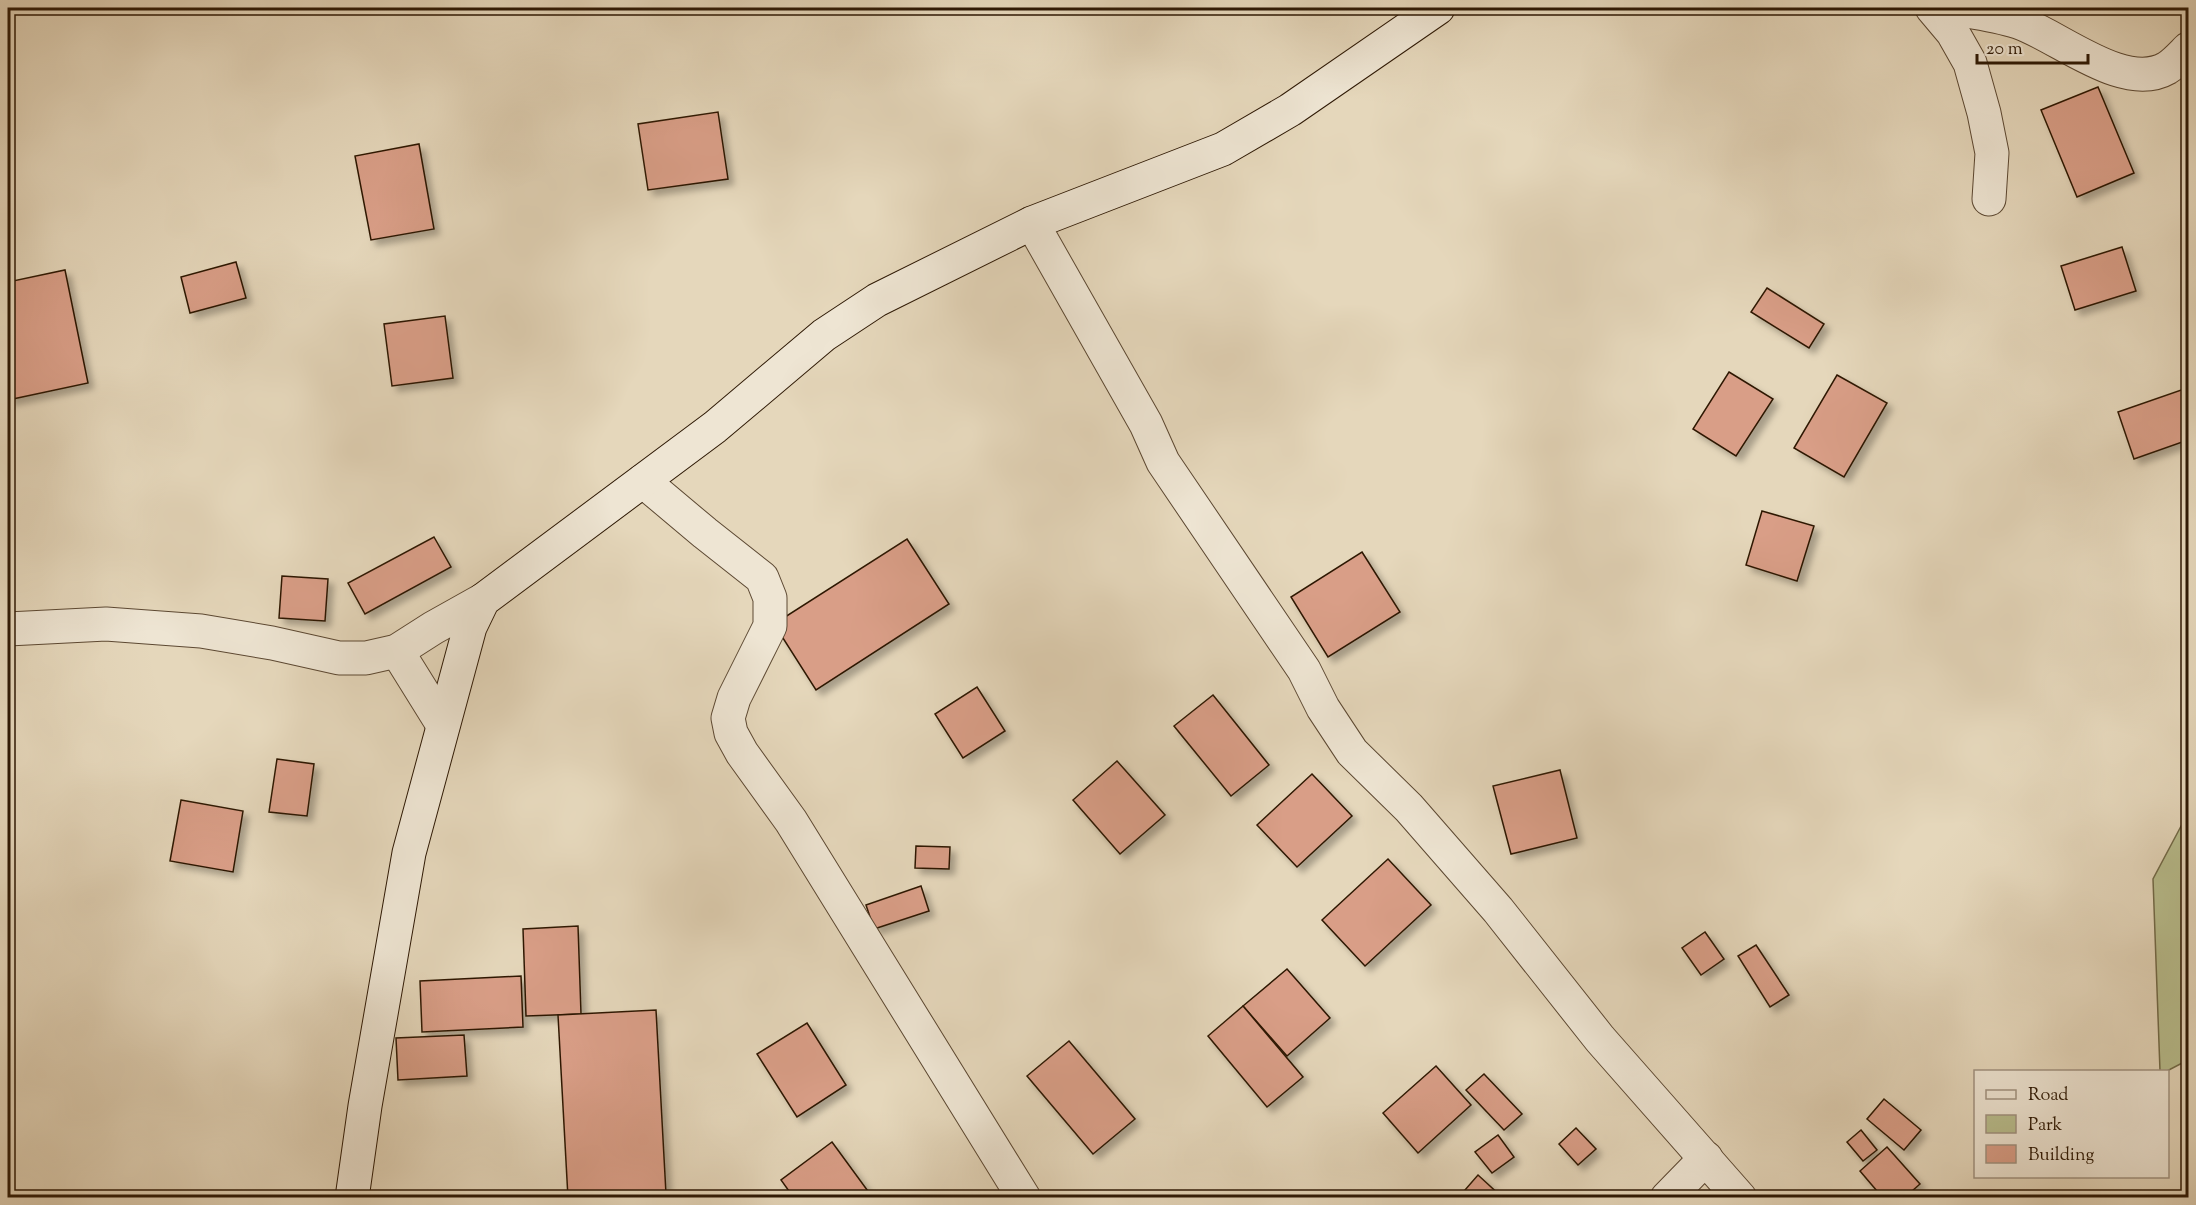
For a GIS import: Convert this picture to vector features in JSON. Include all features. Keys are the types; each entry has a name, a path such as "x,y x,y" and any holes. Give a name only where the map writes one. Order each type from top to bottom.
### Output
{"street":[{"path":"8,630 105,624 201,631 272,643 339,658 366,658 397,651 483,600 715,427 824,335 877,300 1032,223 1222,149 1290,111 1438,8"},
{"path":"1932,8 1953,33 1970,63 1992,153 1989,199"},
{"path":"1950,8 2018,22 2052,37 2090,60 2140,76 2167,68 2188,49"},
{"path":"1032,223 1146,424 1163,462 1304,670 1323,708 1352,752 1409,808 1498,910 1600,1039 1740,1197"},
{"path":"643,481 762,578 770,598 770,626 734,698 728,718 731,732 742,753 797,831 1024,1197"},
{"path":"352,1197 365,1106 409,853 470,627 483,600"},
{"path":"397,651 443,724"},
{"path":"1667,1197 1706,1158"}],"green space":[{"path":"2188,813 2188,1060 2169,1070 2160,1070 2153,879"}],"building":[{"path":"2098,87 2134,173 2077,197 2041,110"},
{"path":"718,112 728,179 648,190 638,124"},
{"path":"419,144 434,229 371,240 355,156"},
{"path":"2122,247 2136,291 2075,310 2061,266"},
{"path":"236,262 246,298 190,313 181,277"},
{"path":"65,270 88,383 8,400 8,282"},
{"path":"1767,288 1824,324 1809,348 1751,312"},
{"path":"445,316 453,378 392,386 384,324"},
{"path":"1729,372 1773,399 1736,456 1693,429"},
{"path":"1837,375 1887,403 1844,477 1794,448"},
{"path":"2187,388 2188,440 2134,459 2118,412"},
{"path":"1762,511 1814,526 1797,581 1746,565"},
{"path":"434,537 451,567 365,614 348,583"},
{"path":"907,539 949,604 816,690 774,624"},
{"path":"1362,552 1400,612 1328,657 1291,597"},
{"path":"282,576 328,579 325,621 279,618"},
{"path":"977,687 1005,731 963,758 935,714"},
{"path":"1213,695 1269,765 1231,796 1174,726"},
{"path":"277,759 314,764 307,816 269,812"},
{"path":"1117,761 1165,815 1120,854 1073,800"},
{"path":"1560,770 1577,838 1511,854 1493,786"},
{"path":"1312,774 1352,816 1297,867 1257,825"},
{"path":"181,800 243,811 233,872 170,861"},
{"path":"916,846 950,847 949,869 915,868"},
{"path":"1388,859 1431,905 1365,966 1322,920"},
{"path":"921,886 929,911 874,929 866,905"},
{"path":"578,926 581,1014 526,1016 523,929"},
{"path":"1705,932 1724,959 1701,975 1682,948"},
{"path":"1756,945 1789,995 1770,1007 1738,956"},
{"path":"1287,969 1330,1018 1287,1056 1243,1006"},
{"path":"521,976 523,1027 422,1032 420,981"},
{"path":"1243,1006 1303,1077 1267,1107 1208,1036"},
{"path":"656,1010 666,1194 568,1198 558,1015"},
{"path":"807,1023 846,1085 797,1117 757,1054"},
{"path":"464,1035 467,1076 398,1080 396,1038"},
{"path":"1069,1041 1135,1119 1093,1154 1027,1076"},
{"path":"1436,1066 1471,1105 1418,1153 1383,1113"},
{"path":"1484,1074 1522,1114 1504,1130 1466,1090"},
{"path":"1884,1099 1921,1130 1904,1150 1867,1119"},
{"path":"1576,1128 1596,1149 1578,1165 1559,1144"},
{"path":"1861,1130 1877,1150 1863,1161 1847,1142"},
{"path":"1498,1135 1514,1157 1492,1173 1475,1152"},
{"path":"832,1142 873,1198 794,1198 781,1180"},
{"path":"1887,1147 1920,1184 1904,1198 1883,1198 1860,1171"},
{"path":"1478,1175 1503,1198 1458,1198"}]}
